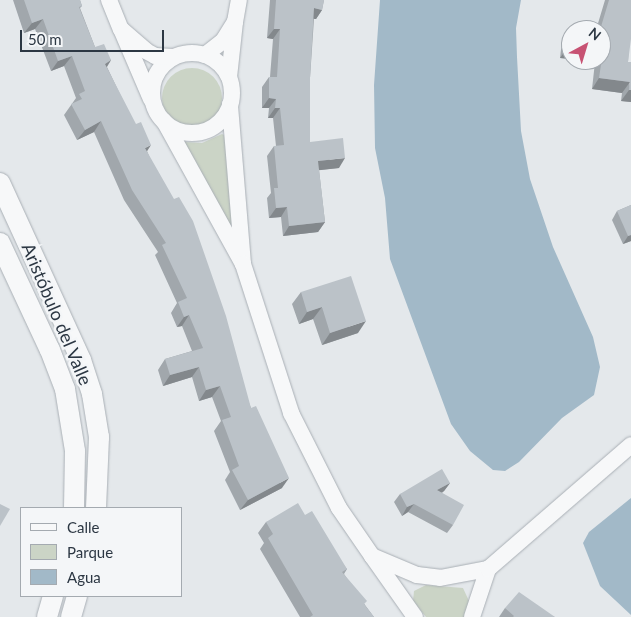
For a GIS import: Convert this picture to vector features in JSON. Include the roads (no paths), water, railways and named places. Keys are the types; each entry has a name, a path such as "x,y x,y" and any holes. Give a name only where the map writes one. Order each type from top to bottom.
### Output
{"street":[{"path":"109,0 154,106 243,264 291,413 339,508 415,617"},
{"path":"239,0 229,77 243,264"},
{"path":"205,55 223,41 235,22"},
{"path":"121,29 146,51 155,56 173,57 195,52 215,60 229,77"},
{"path":"154,106 152,94 157,72 173,57"},
{"path":"164,121 174,129 201,132 219,122 230,105"},
{"name":"Aristóbulo del Valle","path":"0,183 81,360 92,394 98,436 96,507"},
{"name":"Aristóbulo del Valle","path":"0,243 50,350 65,389 75,451 74,507"},
{"path":"372,556 410,572 432,577 460,575 488,569 631,445"},
{"path":"472,617 488,569"},
{"path":"47,617 53,597"},
{"path":"71,617 77,597"}],"water":[{"path":"380,0 521,0 516,28 517,57 521,131 530,179 553,247 593,337 600,367 594,395 562,418 519,462 505,471 493,470 470,451 451,424 390,259 385,198 375,148 374,85"},
{"path":"631,498 631,615 600,586 583,543 589,532"}]}
